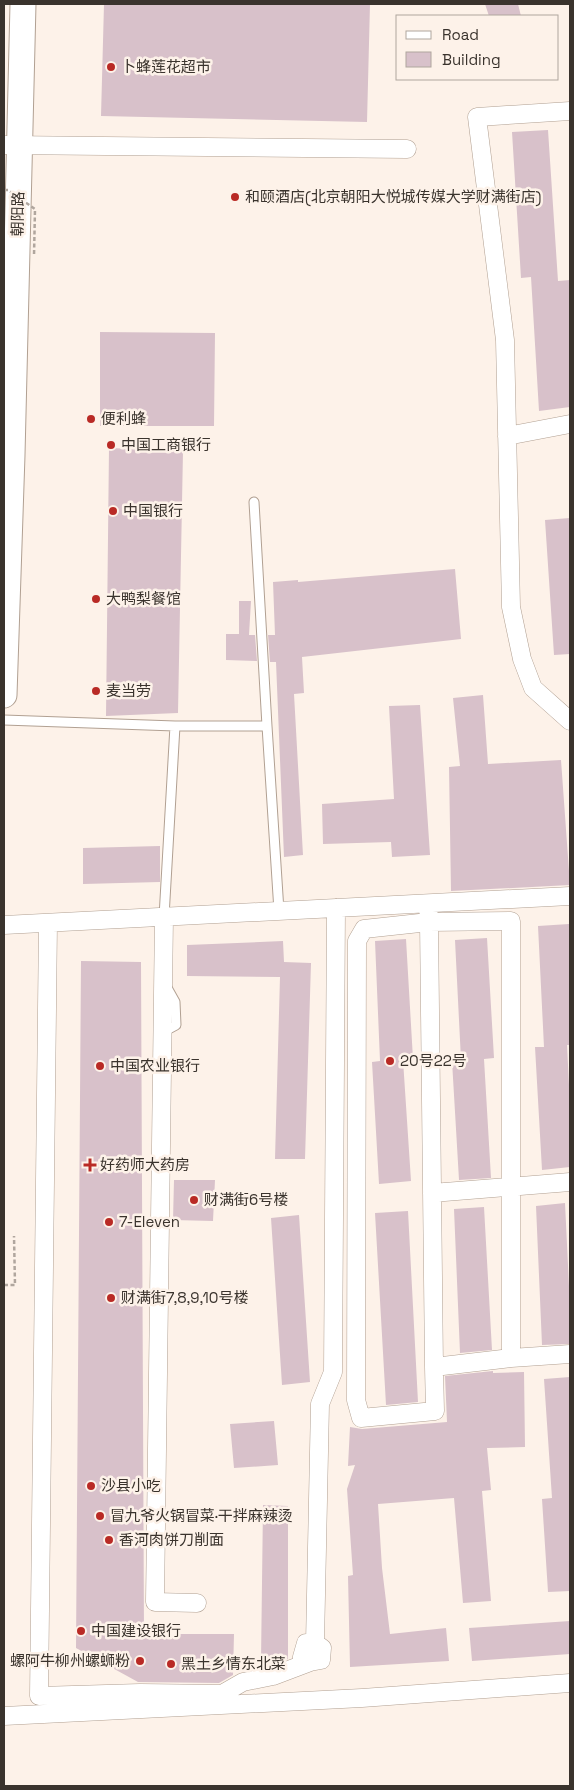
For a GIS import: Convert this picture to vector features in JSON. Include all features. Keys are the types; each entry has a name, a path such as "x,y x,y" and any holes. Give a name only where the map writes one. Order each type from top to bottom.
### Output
{"street":[{"name":"朝阳路","path":"4,695 12,455 12,144 23,4"},
{"path":"570,111 477,117 505,340 511,607 520,650 533,688 570,721"},
{"path":"12,144 407,149"},
{"path":"507,436 570,424"},
{"path":"4,925 570,896"},
{"path":"428,904 429,922 435,1411 361,1418 356,1400 357,941 364,929 429,922 511,921 511,1358"},
{"path":"48,923 39,1696 140,1693 222,1694 243,1682 273,1676 310,1662 321,1660 322,1648 316,1643 320,1404 333,1372 336,908"},
{"path":"164,917 155,1602 197,1602"},
{"path":"432,1192 570,1182"},
{"path":"434,1367 511,1358 570,1354"},
{"path":"4,1716 362,1698 570,1683"}],"lane":[{"path":"254,502 278,911"},
{"path":"4,720 175,726 267,726"},
{"path":"164,917 175,726"}],"path":[{"path":"4,190 8,190 35,209 34,256"},
{"path":"4,1284 15,1285 14,1236"}],"building":[{"path":"104,4 370,4 367,122 101,116"},
{"path":"485,4 518,4 521,15 489,15"},
{"path":"548,130 558,281 570,280 570,407 539,411 531,277 521,278 512,132"},
{"path":"100,332 215,333 214,426 100,426"},
{"path":"109,448 183,451 178,713 106,716"},
{"path":"570,518 570,654 554,655 545,520"},
{"path":"455,569 461,639 302,657 304,693 294,694 303,855 284,857 276,662 270,662 268,635 275,635 273,582 298,580 298,582"},
{"path":"239,601 251,601 249,635 255,635 257,661 226,660 226,634 239,634"},
{"path":"483,695 488,764 561,760 570,885 451,891 449,767 460,766 453,698"},
{"path":"420,705 430,855 392,857 391,842 323,844 322,804 394,799 389,706"},
{"path":"160,846 160,882 83,884 83,848"},
{"path":"569,924 570,1045 567,1045 570,1105 570,1167 542,1170 535,1047 544,1047 538,926"},
{"path":"487,938 494,1058 484,1059 491,1178 459,1180 452,1061 461,1060 455,940"},
{"name":"20号22号","path":"406,939 413,1059 403,1060 411,1181 379,1184 372,1062 380,1061 375,941"},
{"path":"283,941 284,962 311,963 305,1159 275,1159 280,977 187,976 187,945"},
{"name":"财满街7,8,9,10号楼","path":"81,961 141,962 144,1634 234,1634 233,1675 219,1683 138,1682 76,1648"},
{"name":"财满街6号楼","path":"174,1180 215,1180 213,1221 173,1220"},
{"path":"565,1203 570,1344 542,1345 536,1206"},
{"path":"484,1207 492,1350 460,1353 454,1209"},
{"path":"408,1211 418,1402 386,1405 375,1213"},
{"path":"299,1215 310,1382 282,1385 271,1218"},
{"path":"493,1371 493,1373 524,1372 525,1447 487,1448 491,1490 482,1491 491,1601 463,1603 454,1498 378,1504 382,1568 390,1634 446,1628 449,1661 350,1667 348,1576 353,1575 347,1489 355,1465 348,1466 350,1427 362,1429 447,1422 445,1376"},
{"path":"570,1377 570,1591 548,1592 542,1499 552,1498 544,1379"},
{"path":"274,1421 278,1465 234,1468 230,1424"},
{"path":"263,1505 288,1506 288,1659 281,1662 261,1661"},
{"path":"570,1621 570,1654 472,1661 469,1628"}],"place":[{"name":"卜蜂莲花超市","path":"111,67"},
{"name":"和颐酒店(北京朝阳大悦城传媒大学财满街店)","path":"235,197"},
{"name":"便利蜂","path":"91,419"},
{"name":"中国工商银行","path":"111,445"},
{"name":"中国银行","path":"113,511"},
{"name":"大鸭梨餐馆","path":"96,599"},
{"name":"麦当劳","path":"96,691"},
{"name":"20号22号","path":"390,1061"},
{"name":"中国农业银行","path":"100,1066"},
{"name":"好药师大药房","path":"90,1165"},
{"name":"财满街6号楼","path":"194,1200"},
{"name":"7-Eleven","path":"109,1222"},
{"name":"财满街7,8,9,10号楼","path":"111,1298"},
{"name":"沙县小吃","path":"91,1486"},
{"name":"冒九爷火锅冒菜·干拌麻辣烫","path":"100,1516"},
{"name":"香河肉饼刀削面","path":"109,1540"},
{"name":"中国建设银行","path":"81,1631"},
{"name":"螺阿牛柳州螺蛳粉","path":"140,1661"},
{"name":"黑土乡情东北菜","path":"171,1664"}]}
